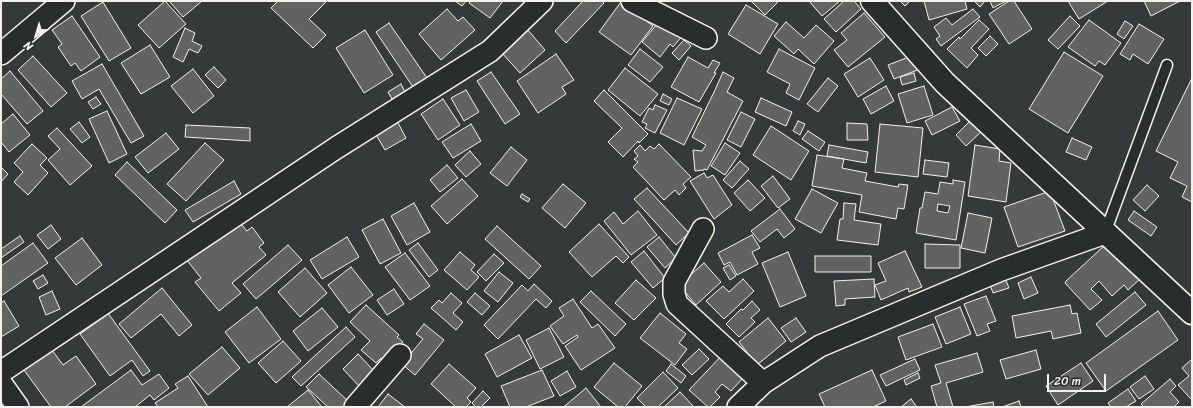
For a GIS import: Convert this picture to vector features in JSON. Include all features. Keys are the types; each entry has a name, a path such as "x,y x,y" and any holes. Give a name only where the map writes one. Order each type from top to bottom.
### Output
{"street":[{"path":"1,54 64,1"},
{"path":"1,372 336,148 490,51 542,1"},
{"path":"632,1 706,38"},
{"path":"872,1 945,83 1105,233 1192,312"},
{"path":"703,229 674,282 674,294 677,304 763,383"},
{"path":"738,407 763,383 820,346 1001,270 1105,233"},
{"path":"356,407 400,355"},
{"path":"1,383 18,407"}],"lane":[{"path":"1105,233 1168,65"}],"building":[{"path":"165,1 186,24 159,48 138,25"},
{"path":"202,1 183,17 170,2"},
{"path":"278,1 327,1 309,19 326,35 313,48 271,8"},
{"path":"455,1 466,1 462,6"},
{"path":"471,1 503,1 490,18 469,3"},
{"path":"583,1 602,1 604,3 566,43 555,31"},
{"path":"751,1 779,1 765,15"},
{"path":"809,1 840,1 822,16"},
{"path":"844,1 854,1 861,9 836,32 824,19"},
{"path":"901,1 910,1 905,6"},
{"path":"924,1 965,1 967,9 929,20"},
{"path":"974,1 985,1 980,7"},
{"path":"990,1 1006,1 993,8"},
{"path":"1009,1 1014,1 1032,29 1009,44 989,14"},
{"path":"1068,1 1108,1 1079,19"},
{"path":"1144,1 1180,1 1151,16"},
{"path":"103,2 131,48 109,61 81,16"},
{"path":"621,2 653,26 631,55 599,32"},
{"path":"746,5 778,24 760,54 728,34"},
{"path":"447,9 458,21 463,17 475,30 441,60 419,34"},
{"path":"973,9 980,17 941,46 936,39 940,36 934,27 946,18 952,25"},
{"path":"864,13 885,37 848,67 834,50 847,40 841,33"},
{"path":"72,16 100,57 81,71 75,63 71,66 58,47 62,44 52,30"},
{"path":"1070,16 1080,26 1058,49 1048,40"},
{"path":"662,18 683,35 673,47 670,44 660,57 642,42"},
{"path":"979,20 989,29 971,48 978,55 967,68 947,49 959,37 960,39"},
{"path":"1089,20 1121,43 1105,65 1099,61 1095,66 1068,47"},
{"path":"1125,21 1133,26 1124,39 1117,34"},
{"path":"786,22 804,38 816,25 834,41 814,64 798,49 794,54 774,36"},
{"path":"389,23 427,78 413,87 376,32"},
{"path":"1139,24 1164,39 1148,64 1133,54 1130,60 1120,54"},
{"path":"185,28 195,33 192,41 202,46 198,53 189,49 183,62 173,57"},
{"path":"527,29 545,50 520,73 502,53"},
{"path":"365,30 393,75 364,93 336,48"},
{"path":"990,36 998,44 986,56 978,48"},
{"path":"684,40 691,46 679,60 672,53"},
{"path":"150,45 170,77 141,94 121,63"},
{"path":"640,49 663,67 650,82 628,65"},
{"path":"779,49 815,68 799,100 786,93 790,84 767,72"},
{"path":"1064,52 1103,76 1068,133 1029,109"},
{"path":"556,54 574,80 562,87 566,94 538,113 517,81"},
{"path":"914,55 920,69 894,79 888,65"},
{"path":"33,56 67,93 51,107 18,70"},
{"path":"688,57 708,68 713,60 720,63 714,73 716,73 699,102 671,87"},
{"path":"870,58 884,80 858,97 844,74"},
{"path":"102,64 144,136 131,143 99,89 82,99 72,81"},
{"path":"214,67 226,80 218,88 205,75"},
{"path":"625,68 658,94 640,116 608,90"},
{"path":"193,69 214,96 193,113 171,86"},
{"path":"10,71 43,111 27,124 1,94 1,79"},
{"path":"491,72 520,114 505,124 477,81"},
{"path":"723,72 734,78 727,92 743,101 707,170 704,169 695,171 693,150 702,151 706,145 692,137"},
{"path":"914,73 916,81 902,85 900,77"},
{"path":"828,78 838,86 818,112 807,104"},
{"path":"1192,78 1192,202 1182,197 1187,186 1170,178 1178,162 1156,151"},
{"path":"401,84 405,92 392,99 388,92"},
{"path":"886,86 894,101 871,114 863,99"},
{"path":"924,86 933,115 907,123 898,94"},
{"path":"466,90 479,112 464,121 451,98"},
{"path":"604,90 648,134 639,143 638,141 623,157 608,142 622,128 594,101"},
{"path":"663,94 672,99 669,105 660,101"},
{"path":"96,97 101,104 93,109 88,102"},
{"path":"677,98 702,109 684,145 660,133"},
{"path":"761,98 792,112 786,126 755,112"},
{"path":"443,99 460,125 438,140 421,114"},
{"path":"655,105 667,110 655,133 645,128 647,124 642,122 649,108 653,110"},
{"path":"952,107 960,121 932,135 925,121"},
{"path":"107,111 127,154 109,163 89,119"},
{"path":"741,112 755,119 741,147 727,140"},
{"path":"13,114 30,135 9,152 1,142 1,124"},
{"path":"971,120 982,131 966,146 956,135"},
{"path":"397,121 406,138 385,150 375,133"},
{"path":"798,121 805,124 800,135 793,131"},
{"path":"79,122 90,137 82,143 70,129"},
{"path":"847,123 867,124 868,140 847,140"},
{"path":"471,124 481,141 453,158 442,142"},
{"path":"880,124 923,128 918,177 875,172"},
{"path":"186,125 250,128 250,141 185,137"},
{"path":"771,126 809,151 791,180 753,155"},
{"path":"57,128 92,166 70,185 48,160 60,149 48,136"},
{"path":"808,131 825,142 819,151 802,139"},
{"path":"166,133 179,149 148,173 135,157"},
{"path":"1072,138 1092,147 1086,160 1066,152"},
{"path":"205,143 224,160 186,201 167,184"},
{"path":"725,143 740,153 725,175 711,166"},
{"path":"32,144 47,158 40,165 48,173 28,195 14,182 23,172 14,163"},
{"path":"659,144 691,177 683,184 686,188 679,195 675,190 664,200 633,167 638,162 634,159 638,156 634,151 640,145 645,151 650,146 654,149"},
{"path":"829,145 868,152 866,163 827,156"},
{"path":"975,145 1000,149 999,161 1011,163 1006,202 968,196"},
{"path":"511,147 527,160 507,186 490,173"},
{"path":"470,151 481,164 466,177 455,165"},
{"path":"817,155 844,159 842,168 867,173 865,181 898,187 899,184 908,185 904,209 898,208 896,219 859,212 862,195 812,186"},
{"path":"925,160 949,163 947,177 923,174"},
{"path":"740,161 749,169 732,188 723,180"},
{"path":"127,162 177,210 165,223 115,175"},
{"path":"447,165 458,178 440,192 430,180"},
{"path":"1,167 8,174 1,182"},
{"path":"704,173 707,178 713,175 732,205 714,219 690,181"},
{"path":"773,176 790,199 778,208 761,186"},
{"path":"462,179 478,196 447,224 431,206"},
{"path":"748,180 765,198 750,211 734,193"},
{"path":"953,180 965,182 956,240 916,233 920,208 922,208 925,192 938,194 940,182 953,184","holes":["938,204 950,206 948,213 937,211"]},
{"path":"234,181 241,194 193,222 185,210"},
{"path":"563,184 586,203 565,228 542,208"},
{"path":"1147,185 1159,196 1145,211 1133,200"},
{"path":"647,188 689,233 676,245 634,199"},
{"path":"812,189 838,203 821,233 795,219"},
{"path":"1050,191 1065,231 1018,247 1004,207"},
{"path":"522,194 530,199 528,202 520,197"},
{"path":"414,203 430,232 407,245 391,216"},
{"path":"844,203 856,204 854,220 881,224 878,245 837,240 840,219 843,219"},
{"path":"780,209 795,229 784,238 777,229 760,242 751,231"},
{"path":"638,211 657,235 631,255 604,221 614,212 623,224"},
{"path":"1134,211 1157,227 1151,236 1128,220"},
{"path":"968,213 992,218 985,253 961,248"},
{"path":"236,218 247,231 252,227 264,243 259,247 266,255 232,283 241,293 219,311 195,282 201,278 186,259"},
{"path":"383,219 401,253 380,264 362,230"},
{"path":"599,224 629,257 623,263 616,256 592,277 569,252"},
{"path":"51,225 61,239 48,249 37,235"},
{"path":"497,226 541,266 529,279 485,239"},
{"path":"752,235 760,248 752,252 758,264 737,275 730,262 724,265 718,253"},
{"path":"20,236 24,242 1,258 1,249"},
{"path":"347,237 359,257 322,279 310,260"},
{"path":"659,237 676,258 665,268 647,247"},
{"path":"82,238 102,265 76,285 55,258"},
{"path":"33,243 48,263 1,296 1,266"},
{"path":"418,243 438,270 429,277 409,250"},
{"path":"925,244 960,245 960,268 925,268"},
{"path":"288,245 302,260 256,299 243,284"},
{"path":"1105,245 1142,277 1128,290 1124,285 1112,296 1099,281 1091,289 1102,300 1090,310 1065,283"},
{"path":"644,251 665,278 653,288 631,262"},
{"path":"905,251 922,287 909,292 908,288 881,300 875,285 886,281 878,263"},
{"path":"460,252 475,265 471,270 479,277 467,290 444,270"},
{"path":"788,252 806,296 780,307 762,263"},
{"path":"405,253 430,286 410,300 385,267"},
{"path":"494,254 504,263 486,281 477,272"},
{"path":"815,256 871,256 871,272 815,272"},
{"path":"704,263 721,282 696,305 679,285"},
{"path":"729,265 736,276 730,280 723,268"},
{"path":"351,267 373,295 349,313 328,285"},
{"path":"305,268 327,293 300,317 278,292"},
{"path":"499,272 513,283 498,302 484,291"},
{"path":"43,275 48,283 38,289 33,281"},
{"path":"1031,277 1038,293 1024,299 1018,283"},
{"path":"1005,278 1009,288 993,293 989,282"},
{"path":"743,279 754,291 724,319 706,301 723,286 729,292"},
{"path":"874,279 875,297 845,299 845,305 836,306 834,281"},
{"path":"636,280 656,298 634,320 615,303"},
{"path":"534,284 552,301 546,308 536,299 498,339 484,325 522,285 528,291"},
{"path":"162,288 192,325 179,336 161,314 131,338 119,324"},
{"path":"394,289 404,304 387,315 377,300"},
{"path":"52,291 60,309 46,315 39,297"},
{"path":"591,291 626,324 615,336 580,302"},
{"path":"1135,292 1146,305 1106,337 1096,324"},
{"path":"451,293 462,303 453,313 463,322 456,330 431,308 439,300 442,303"},
{"path":"475,293 490,306 482,315 467,302"},
{"path":"986,296 996,321 987,324 990,331 977,336 964,304"},
{"path":"573,299 592,328 598,324 615,348 581,370 565,346 578,337 577,335 563,344 550,326 564,316 559,308"},
{"path":"4,301 19,326 1,337 1,303"},
{"path":"752,301 760,310 751,318 755,322 739,337 726,324 741,309 743,310"},
{"path":"102,305 150,371 143,376 132,360 110,376 80,334 101,319 95,311"},
{"path":"366,305 399,335 397,337 403,342 385,362 381,358 376,363 361,350 370,341 350,322"},
{"path":"1070,305 1072,314 1077,313 1081,333 1053,339 1051,331 1016,338 1012,316"},
{"path":"257,307 281,339 249,363 225,332"},
{"path":"960,307 971,334 946,344 935,317"},
{"path":"322,308 338,327 308,351 293,331"},
{"path":"1158,311 1178,340 1106,391 1086,363"},
{"path":"660,313 686,334 679,343 687,349 675,365 640,338"},
{"path":"768,318 786,341 757,365 739,342"},
{"path":"796,318 806,332 791,342 781,328"},
{"path":"424,324 444,340 415,375 402,364 423,339 416,334"},
{"path":"933,324 942,347 906,360 898,337"},
{"path":"346,327 355,337 301,386 292,377"},
{"path":"549,328 564,357 540,369 526,340"},
{"path":"519,335 532,358 497,377 485,354"},
{"path":"283,341 301,361 276,383 258,363"},
{"path":"49,346 63,365 76,356 96,384 65,407 51,407 21,366"},
{"path":"222,347 240,368 208,395 189,374"},
{"path":"699,349 709,359 692,375 682,365"},
{"path":"1036,350 1041,369 1006,379 1000,360"},
{"path":"726,351 743,378 731,391 722,384 715,392 720,397 710,407 708,407 689,390"},
{"path":"977,353 983,372 946,383 953,407 937,407 931,386 941,383 935,365"},
{"path":"358,354 375,372 359,386 343,369"},
{"path":"915,359 920,370 886,386 880,375"},
{"path":"1192,359 1192,400 1178,385 1189,376 1182,368"},
{"path":"614,363 642,386 625,407 618,407 594,387"},
{"path":"1081,363 1093,381 1058,405 1046,386"},
{"path":"449,364 476,388 467,398 471,402 466,407 456,407 431,384"},
{"path":"671,364 686,376 681,383 666,371"},
{"path":"131,370 142,385 159,374 169,388 154,400 150,395 135,407 81,407"},
{"path":"542,370 554,396 526,407 510,407 501,386"},
{"path":"872,370 886,401 873,407 825,407 819,394"},
{"path":"567,371 576,387 560,396 551,381"},
{"path":"663,372 678,388 658,407 646,407 637,398"},
{"path":"918,373 920,378 906,385 904,380"},
{"path":"319,374 351,404 347,407 328,407 306,387"},
{"path":"188,376 208,407 158,407 155,403 178,388 175,384"},
{"path":"1145,376 1154,389 1139,399 1130,387"},
{"path":"1170,379 1176,386 1170,392 1179,402 1174,407 1144,407 1141,404"},
{"path":"586,388 601,407 563,407 566,405"},
{"path":"1128,389 1136,401 1126,407 1111,407 1108,403"},
{"path":"308,390 322,407 287,407"},
{"path":"483,391 490,398 481,407 476,407 472,403"},
{"path":"680,392 694,407 664,407"},
{"path":"388,394 405,407 378,407"},
{"path":"911,399 917,407 901,407"},
{"path":"1019,401 1021,407 1002,407"},
{"path":"993,402 994,407 965,407"}]}
